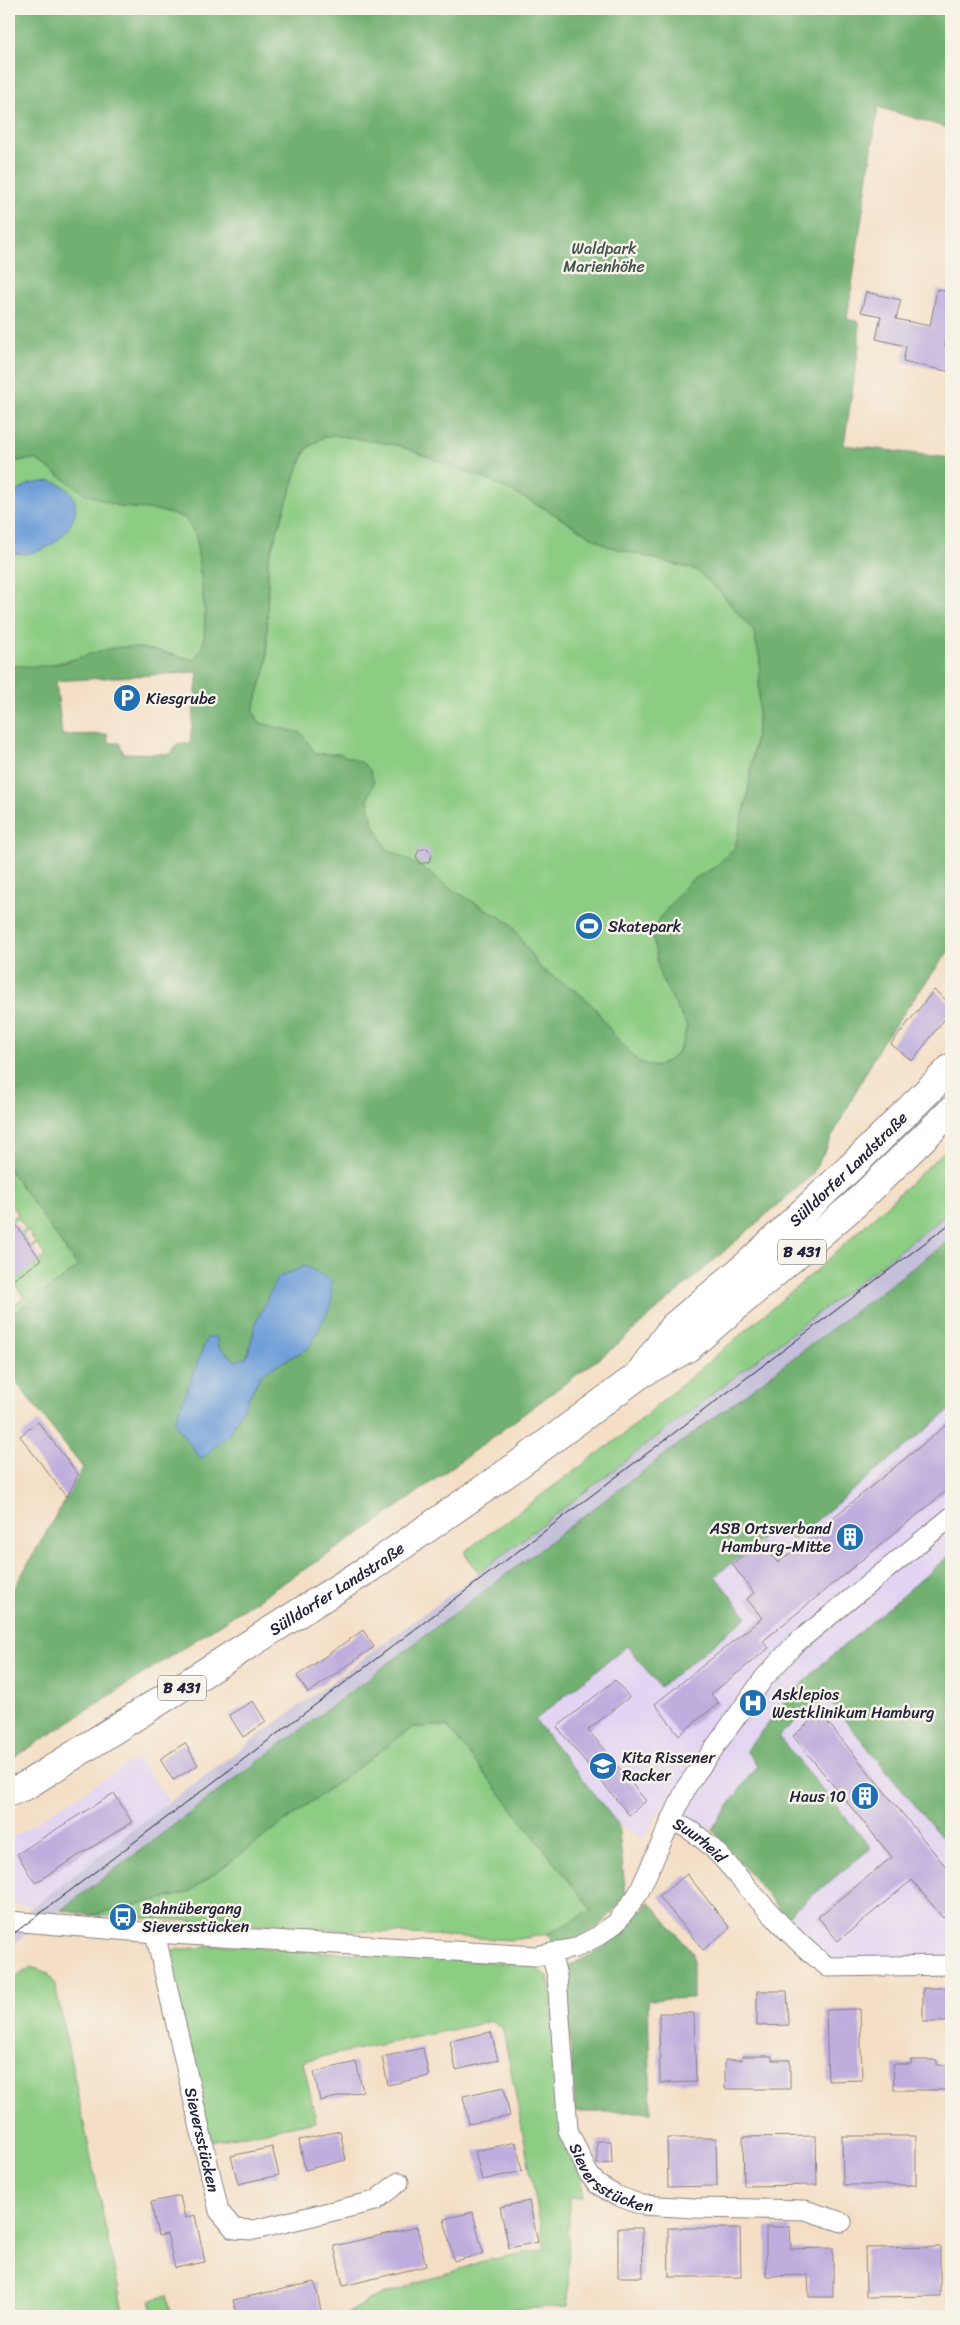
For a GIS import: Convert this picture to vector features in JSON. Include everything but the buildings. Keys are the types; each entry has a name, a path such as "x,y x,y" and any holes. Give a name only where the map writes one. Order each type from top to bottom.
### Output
{"main road":[{"name":"Sülldorfer Landstraße","path":"639,1375 673,1327 762,1250 854,1164 951,1068"},
{"name":"Sülldorfer Landstraße","path":"14,1794 370,1568 511,1470 639,1375 689,1347 765,1284 855,1204 951,1111"}],"street":[{"name":"Suurheid","path":"951,1517 795,1644 770,1671 744,1704 690,1782 670,1820 685,1826 706,1840 782,1927 828,1967 951,1965"},
{"path":"9,1921 155,1933 536,1956 551,1954 575,1948 598,1936 625,1913 638,1894 670,1820"},
{"name":"Sieversstücken","path":"155,1933 219,2212 234,2229 254,2230 375,2201 399,2182"},
{"name":"Sieversstücken","path":"551,1954 557,1976 568,2130 588,2173 597,2184 615,2195 642,2205 805,2210 842,2222"}],"shaded area":[{"path":"951,1211 951,1239 61,1910 9,1947 9,1922 34,1906 169,1802 479,1573"},
{"name":"Asklepios Westklinikum Hamburg","path":"951,1409 951,1961 831,1967 712,1829 660,1809 644,1839 618,1824 535,1720 627,1646 660,1686 747,1617 715,1576 773,1530 794,1538"},
{"path":"137,1758 169,1802 34,1906 9,1903 9,1840"}],"green space":[{"name":"Waldpark Marienhöhe","path":"9,9 951,9 951,129 878,107 847,319 859,322 859,345 844,445 951,458 951,948 881,1044 812,1175 613,1348 379,1521 9,1761 9,1597 83,1468 9,1373 9,1317 78,1267 9,1169 9,665 51,665 118,647 135,647 195,660 204,642 205,615 196,536 185,518 157,510 120,507 85,493 35,459 9,462","holes":["334,435 397,445 491,481 542,507 607,546 696,570 722,594 754,632 760,660 758,720 747,799 735,847 715,867 689,882 658,920 652,934 660,976 687,1026 678,1052 664,1063 656,1067 639,1062 613,1034 595,1008 579,993 541,969 510,923 451,889 421,867 386,848 373,823 368,800 374,782 370,770 363,763 341,754 316,754 301,733 260,723 253,711 267,663 268,560 306,449 322,438","198,672 190,743 177,744 171,754 124,753 119,743 108,743 107,734 62,735 56,681","257,1320 309,1348 262,1373 228,1436 216,1336 218,1347 236,1361 247,1357"]},
{"path":"334,435 397,445 491,481 542,507 607,546 696,570 722,594 754,632 760,660 758,720 747,799 735,847 715,867 689,882 680,1011 687,1026 683,1043 675,1057 656,1067 639,1062 613,1034 595,1008 579,993 541,969 510,923 451,889 421,867 386,848 373,823 368,800 374,782 341,754 316,754 301,733 260,723 253,711 267,663 268,560 298,468 307,449 322,438"},
{"path":"35,459 85,493 120,507 157,510 185,518 196,536 205,615 204,642 195,660 157,651 126,647 36,668 9,665 9,462"},
{"path":"951,1145 951,1211 479,1573 464,1552 619,1438 819,1268"},
{"path":"9,1169 78,1267 9,1317 9,1304 13,1305 24,1297 12,1280 45,1256 37,1244 31,1248 30,1246 35,1242 28,1231 22,1235 21,1233 26,1229 18,1218 13,1222 11,1219 18,1214 9,1204"},
{"path":"951,1239 951,1409 794,1539 773,1530 715,1576 747,1617 660,1687 627,1646 535,1720 618,1824 626,1896 601,1925 562,1946 555,1946 548,1934 592,1910 447,1726 413,1727 188,1893 90,1915 61,1910"},
{"path":"951,1554 951,1849 826,1697 778,1736 871,1848 786,1917 712,1829 757,1765 746,1751 786,1700 821,1665"},
{"path":"447,1726 592,1910 548,1934 512,1940 90,1915 188,1893 413,1727"},
{"path":"649,1901 693,1953 693,1998 648,2000 651,2112 575,2112 565,1967 591,1955 612,1940"},
{"path":"222,1945 533,1965 548,1977 582,2179 583,2197 569,2198 568,2306 446,2314 440,2316 344,2316 370,2299 484,2261 545,2249 503,2029 493,2021 303,2061 316,2121 211,2142 167,1951"},
{"path":"31,1967 48,1973 55,1985 124,2316 9,2316 9,1982"},
{"path":"167,2296 172,2316 154,2316 150,2300"}],"water":[{"path":"51,481 67,489 75,500 75,514 69,527 58,540 44,549 27,554 9,552 9,497 29,484"},
{"path":"305,1266 331,1280 332,1303 309,1348 262,1373 228,1436 201,1459 174,1423 207,1338 216,1336 218,1347 236,1361 247,1357 257,1320 277,1278"}],"tram line":[{"path":"9,1937 951,1223"}],"place":[{"name":"Kiesgrube","path":"127,698"},
{"name":"Skatepark","path":"589,926"},
{"name":"ASB Ortsverband Hamburg-Mitte","path":"850,1537"},
{"name":"Asklepios Westklinikum Hamburg","path":"753,1703"},
{"name":"Kita Rissener Racker","path":"603,1766"},
{"name":"Haus 10","path":"865,1796"},
{"name":"Bahnübergang Sieversstücken","path":"123,1917"}]}
